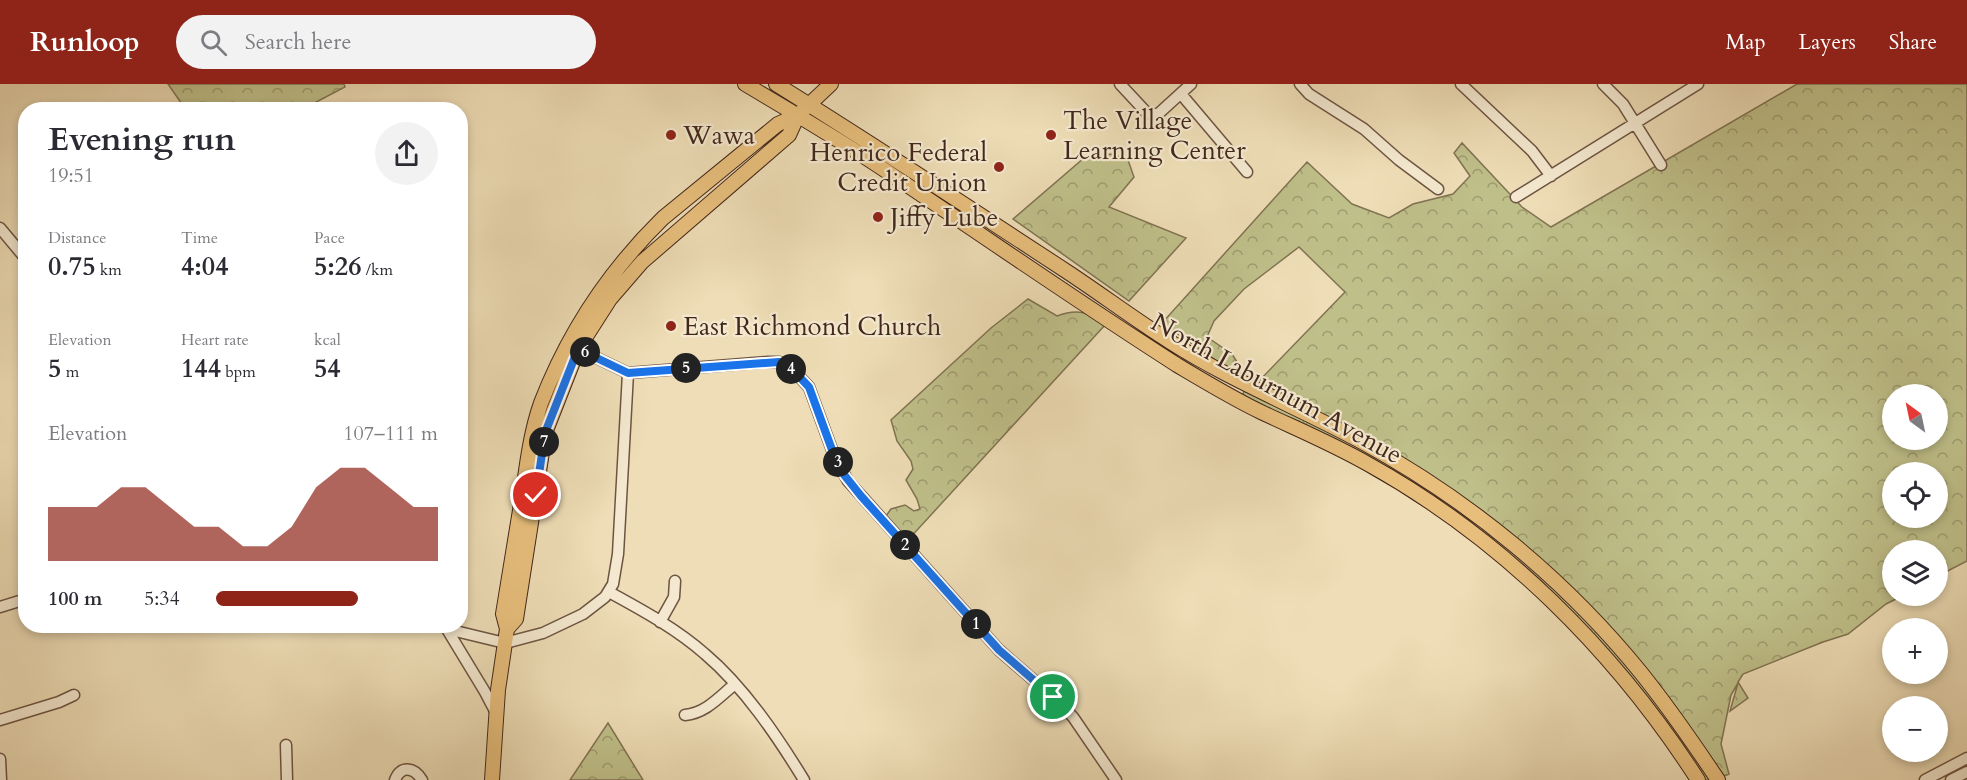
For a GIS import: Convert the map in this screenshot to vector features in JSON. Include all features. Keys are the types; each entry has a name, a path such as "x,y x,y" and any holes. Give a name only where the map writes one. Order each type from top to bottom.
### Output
{"main road":[{"name":"North Laburnum Avenue","path":"746,84 900,180 1175,363 1260,411 1370,465 1465,528 1521,573 1583,632 1651,712 1698,780"},
{"name":"North Laburnum Avenue","path":"776,84 930,181 1169,341 1260,392 1365,444 1468,510 1522,552 1594,620 1641,673 1674,715 1718,780"},
{"path":"492,780 498,690 507,629 516,619 545,433 573,346 617,269 663,218 778,124 798,116 831,84"}],"street":[{"path":"1120,84 1146,112 1157,115 1191,84"},
{"path":"1300,84 1310,94 1364,129 1399,160 1438,189"},
{"path":"1461,84 1532,151 1551,176"},
{"path":"1603,84 1623,104 1661,165"},
{"path":"1516,197 1698,84"},
{"path":"1180,94 1246,172"},
{"path":"0,228 18,249"},
{"path":"573,346 628,373 768,362 779,362 793,370 809,387 835,458 848,481 999,650 1066,710 1088,737 1116,780"},
{"path":"467,633 505,644 543,633 583,615 609,592 618,554 628,373"},
{"path":"660,622 674,597 675,581"},
{"path":"609,592 660,622 702,651 752,704 804,780"},
{"path":"0,607 18,601"},
{"path":"450,633 486,692 497,716"},
{"path":"685,715 700,712 735,684"},
{"path":"0,720 59,702 74,695"},
{"path":"286,745 287,780"},
{"path":"1925,780 1967,758"},
{"path":"0,759 1,780"},
{"path":"395,780 403,769 410,769 417,773 422,780"},
{"path":"1951,780 1967,772"}],"green space":[{"path":"168,84 344,84 345,87 316,102 180,102"},
{"path":"1797,84 1967,84 1967,561 1948,571 1948,540 1882,540 1883,606 1848,634 1743,674 1738,682 1748,698 1730,711 1738,683 1731,695 1721,744 1729,774 1724,776 1684,720 1524,546 1256,384 1345,292 1299,247 1244,289 1214,321 1207,337 1232,354 1237,362 1236,368 1230,370 1162,323 1307,162 1352,204 1389,218 1413,204 1453,194 1470,176 1454,153 1462,143 1522,207 1551,227"},
{"path":"1112,154 1128,160 1134,177 1109,207 1186,238 1129,301 1013,219 1084,158"},
{"path":"1028,299 1057,316 1070,312 1088,314 1105,325 908,540 886,516 891,509 905,505 914,511 920,509 906,480 913,469 911,461 897,441 891,420 991,328"},
{"path":"1247,390 1317,424 1423,484 1511,548 1586,618 1657,700 1711,780 1701,780 1626,676 1467,525 1246,398 1243,394"},
{"path":"608,723 643,780 570,780"}],"place":[{"name":"Wawa","path":"671,135"},
{"name":"The Village Learning Center","path":"1051,135"},
{"name":"Henrico Federal Credit Union","path":"999,167"},
{"name":"Jiffy Lube","path":"878,217"},
{"name":"East Richmond Church","path":"671,326"}],"route":[{"path":"536,495 545,433 578,349 628,373 779,362 793,370 809,387 835,458 845,476 861,496 999,650 1053,697"}]}
